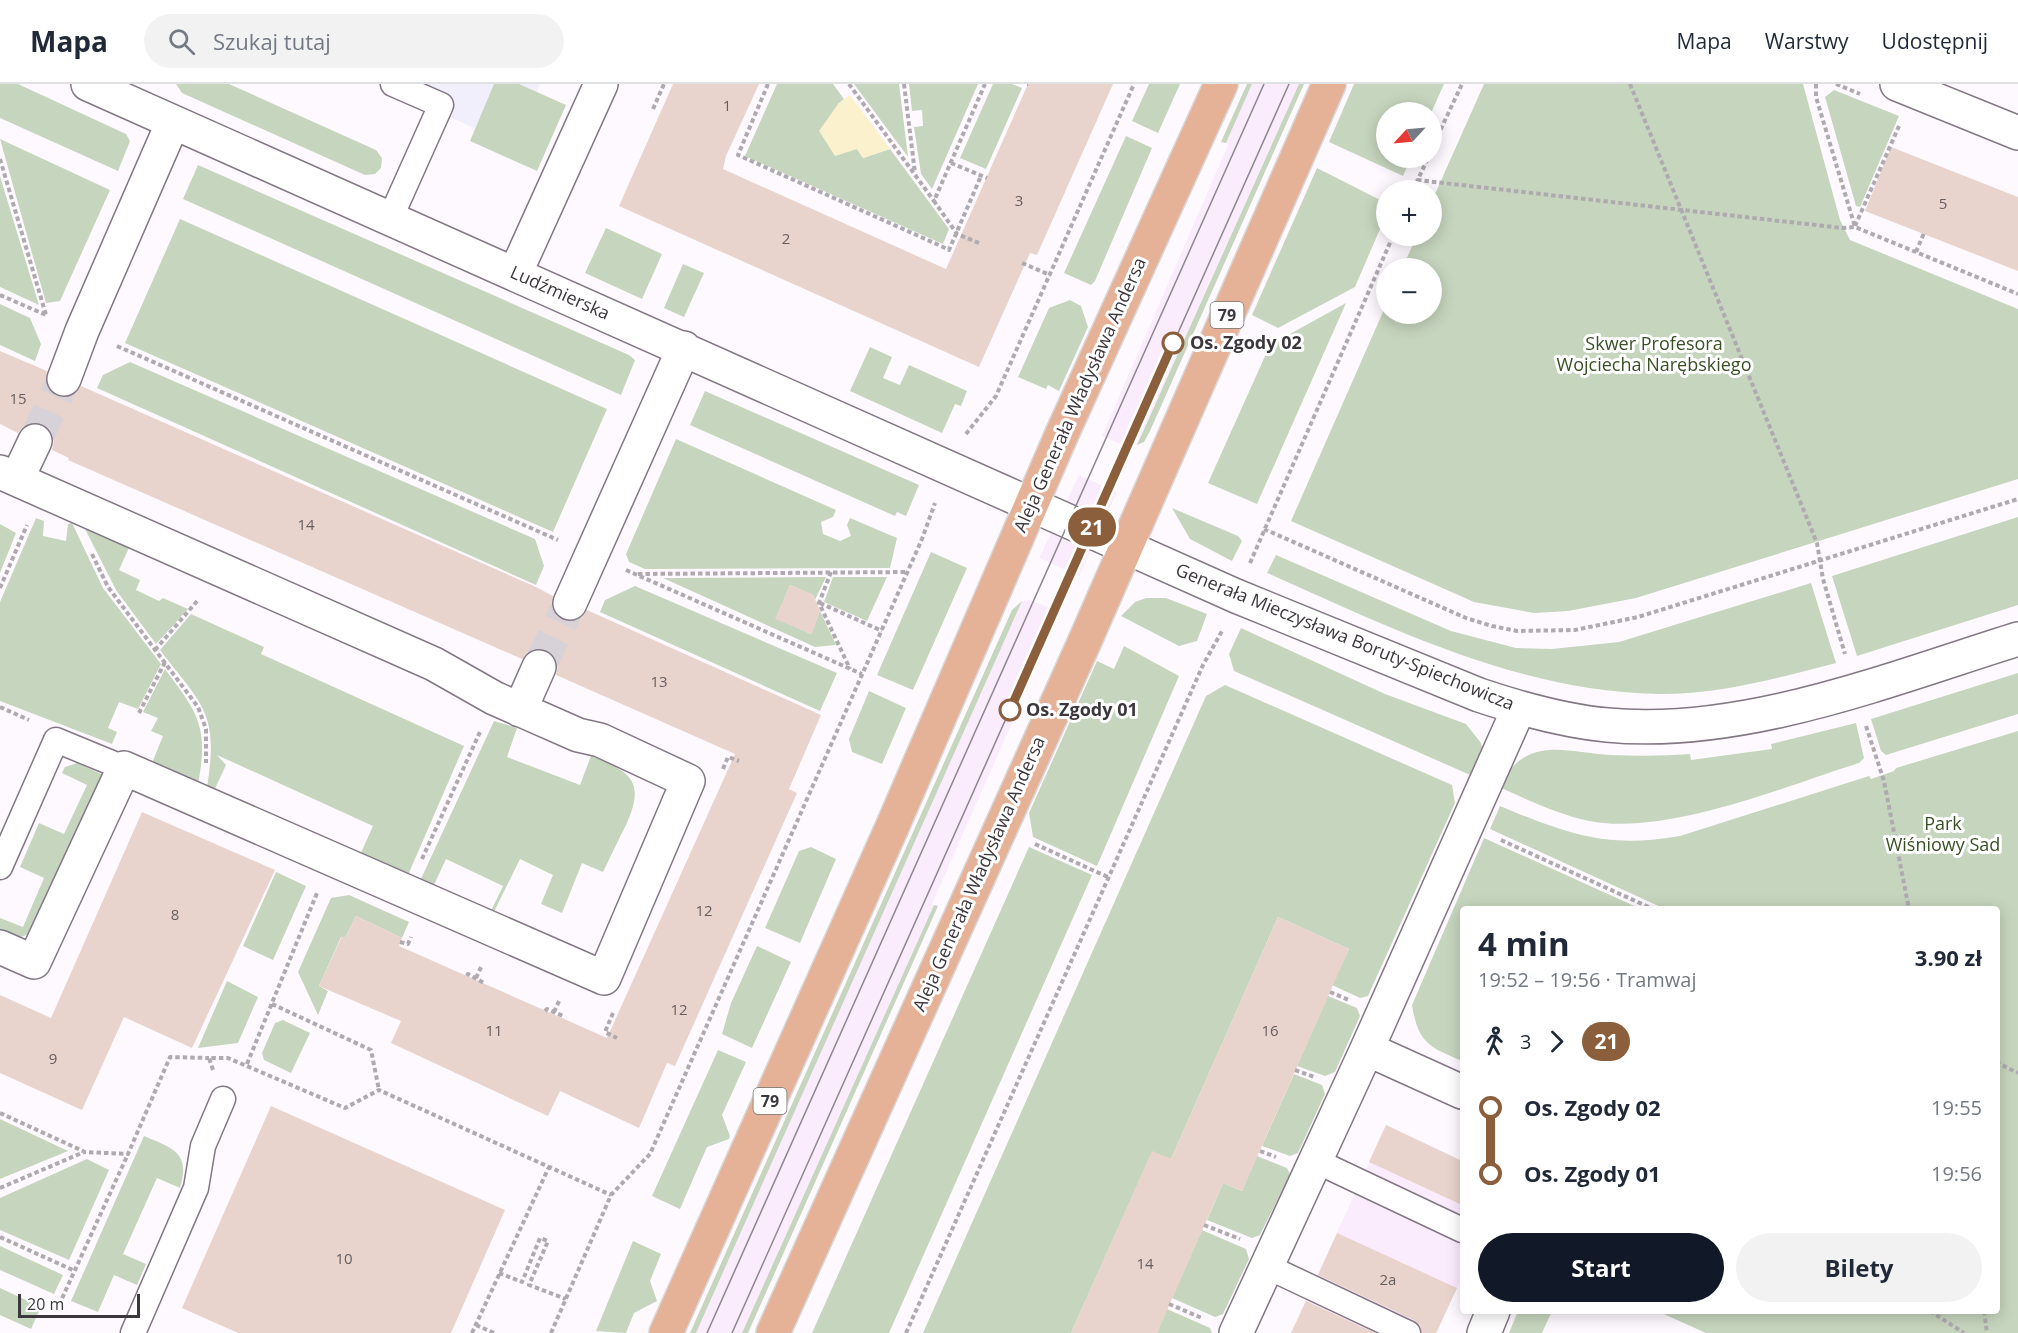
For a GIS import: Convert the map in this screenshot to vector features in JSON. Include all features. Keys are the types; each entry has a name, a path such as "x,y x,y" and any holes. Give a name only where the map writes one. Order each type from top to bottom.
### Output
{"main road":[{"name":"Aleja Generała Władysława Andersa","path":"666,1333 893,825 1031,504 1221,84"},
{"name":"Aleja Generała Władysława Andersa","path":"773,1333 1126,547 1329,84"}],"street":[{"name":"Ludźmierska","path":"88,84 134,94 173,122 1031,504"},
{"path":"515,274 602,84"},
{"path":"1883,91 2018,133"},
{"path":"64,379 82,331 173,122"},
{"path":"570,603 684,348"},
{"path":"0,947 34,962 124,768 604,978 688,781 600,740 578,735 520,710 434,664 9,476 35,441"},
{"name":"Generała Mieczysława Boruty-Spiechowicza","path":"1031,504 1265,608 1479,695 1564,719 1636,726 1698,724 1748,718 1855,689 2018,639"},
{"path":"520,710 539,667"},
{"path":"1224,1328 1258,1255 1316,1161 1519,708"},
{"path":"1367,1049 1460,1091"},
{"path":"1484,1333 1492,1314"}],"lane":[{"path":"390,219 441,105 393,84"},
{"path":"0,867 56,740 124,768"},
{"path":"133,1333 196,1188 203,1146 223,1099"},
{"path":"1316,1161 1460,1229"},
{"path":"1258,1255 1408,1333"}],"path":[{"path":"653,110 664,84"},
{"path":"768,84 738,155 950,250 981,176"},
{"path":"849,84 957,234 979,243"},
{"path":"904,84 915,174"},
{"path":"934,201 985,84"},
{"path":"961,441 996,396 1134,84"},
{"path":"1442,127 1462,84"},
{"path":"1630,84 1817,543 1823,579 1848,664"},
{"path":"1816,84 1816,97 1855,227"},
{"path":"1836,84 1883,91"},
{"path":"1855,227 1900,123"},
{"path":"0,159 46,315"},
{"path":"951,163 987,178"},
{"path":"1417,180 1423,168"},
{"path":"1442,183 1842,228 1855,227 2018,294"},
{"path":"1916,252 1924,233"},
{"path":"1248,568 1389,246"},
{"path":"1022,263 1050,275"},
{"path":"0,295 53,318"},
{"path":"111,344 569,545"},
{"path":"551,1333 611,1195 650,1154 908,572 939,493"},
{"path":"1264,529 1466,618 1517,631 1549,632 1602,627 1820,562 2018,499"},
{"path":"0,588 30,516"},
{"path":"87,545 108,587 165,662 202,716 207,743 205,775"},
{"path":"623,569 862,674"},
{"path":"634,574 908,572"},
{"path":"831,573 818,603 851,669"},
{"path":"155,650 202,595"},
{"path":"818,603 882,631"},
{"path":"906,1333 1203,665 1226,623"},
{"path":"139,713 165,662"},
{"path":"1863,717 1884,781 1908,906"},
{"path":"418,868 482,728"},
{"path":"734,759 739,761"},
{"path":"1492,836 1646,906"},
{"path":"1031,842 1108,877"},
{"path":"320,887 247,1064 345,1107 379,1090"},
{"path":"400,942 408,944 411,937"},
{"path":"476,978 482,965"},
{"path":"467,976 468,974 484,983"},
{"path":"554,1012 559,999"},
{"path":"272,1004 372,1050 379,1090"},
{"path":"545,1011 547,1009 563,1016 562,1018"},
{"path":"609,1021 605,1032 617,1038"},
{"path":"59,1305 170,1057 209,1058"},
{"path":"2000,1064 2018,1073"},
{"path":"379,1090 611,1195"},
{"path":"0,1113 85,1152 128,1154"},
{"path":"0,1188 85,1152"},
{"path":"472,1333 549,1167"},
{"path":"1204,1225 1258,1255"},
{"path":"0,1237 75,1271"},
{"path":"499,1273 522,1282 540,1238 548,1241 529,1285 566,1299"},
{"path":"1169,1304 1224,1328"},
{"path":"1935,1314 1964,1333"},
{"path":"1984,1314 1987,1333"},
{"path":"476,1325 494,1333"}],"shaded area":[{"path":"378,84 540,84 513,146"},
{"path":"1252,84 1299,84 1137,445 1118,443 1102,436 1228,145 1226,143"},
{"path":"1079,475 1117,492 1079,576 1039,558"},
{"path":"1030,600 1061,612 932,904 934,905 742,1333 696,1333 1022,601"},
{"path":"1386,1125 1460,1160 1460,1281 1437,1333 1291,1333"}],"green space":[{"path":"0,84 18,84 126,134 130,141 118,171 0,118"},
{"path":"176,84 229,84 376,150 382,158 381,168 375,174 365,175 182,93"},
{"path":"494,84 519,84 566,105 537,171 470,141"},
{"path":"777,84 833,84 844,99 838,104 863,158 890,149 949,229 943,244 745,156"},
{"path":"854,84 899,84 908,157"},
{"path":"909,84 978,84 932,189 921,174 914,127 923,126 922,110 912,111"},
{"path":"993,84 1012,84 1022,88 986,169 960,158"},
{"path":"1149,84 1180,84 1158,133 1132,121"},
{"path":"1247,84 1252,84 1226,143 1221,142"},
{"path":"1299,84 1304,84 1150,431 1144,442 1137,445"},
{"path":"1354,84 1444,84 1436,102 1376,102 1376,164 1329,142"},
{"name":"Skwer Profesora Wojciecha Narębskiego","path":"1484,84 1803,84 1840,220 1850,240 2018,309 2018,479 1636,598 1568,611 1534,613 1474,602 1291,521 1378,324 1442,324 1442,258 1407,258 1412,246 1442,246 1441,180"},
{"path":"1834,90 1899,116 1860,207 1856,206 1825,97"},
{"path":"1126,136 1152,148 1095,281 1091,285 1064,273"},
{"path":"0,139 110,190 60,301 46,303"},
{"path":"198,165 629,355 635,360 621,395 183,199"},
{"path":"1317,168 1376,198 1376,238 1355,287 1278,328 1252,315"},
{"path":"1386,168 1407,168 1403,176"},
{"path":"0,176 39,305 0,287"},
{"path":"180,219 607,409 553,532 125,343"},
{"path":"606,228 662,254 642,299 585,273"},
{"path":"683,264 704,273 684,317 664,308"},
{"path":"1070,300 1081,306 1088,327 1059,391 1048,385 1046,389 1018,377 1049,308"},
{"path":"1346,303 1257,504 1208,483 1270,345"},
{"path":"0,304 30,318 41,344 35,361 0,345"},
{"path":"870,347 892,357 883,378 900,385 909,365 967,391 961,406 955,404 942,433 850,391"},
{"path":"130,362 535,539 544,566 536,585 97,388 103,375"},
{"path":"705,391 919,485 906,516 897,512 895,516 690,425"},
{"path":"676,439 836,510 833,517 821,522 823,534 840,541 851,536 847,525 850,518 897,538 890,568 645,569 629,562 626,554"},
{"path":"1172,508 1238,536 1242,541 1232,561 1190,539"},
{"path":"2018,517 2018,605 1857,656 1832,576"},
{"path":"36,518 44,521 43,536 66,541 68,524 72,523 103,588 161,664 138,709 119,702 108,728 117,732 112,744 0,701 0,602"},
{"path":"82,523 132,541 119,570 140,580 136,590 159,601 163,598 188,609 156,644 116,590"},
{"path":"0,524 16,533 0,573"},
{"path":"931,552 967,568 913,690 877,675"},
{"path":"1276,555 1451,631 1516,648 1552,649 1619,642 1811,583 1836,663 1725,689 1680,694 1605,690 1554,682 1505,669 1408,635 1267,573"},
{"path":"826,577 815,600 813,595 790,585 776,618 811,634 820,611 836,645 815,647 663,578"},
{"path":"833,577 887,577 867,621 824,602"},
{"path":"635,586 837,673 820,711 600,612 605,600"},
{"path":"1146,598 1166,598 1207,614 1197,641 1179,646 1121,616 1135,602"},
{"path":"1022,601 696,1333 690,1333 1012,610"},
{"path":"191,614 264,647 261,654 464,746 408,875 360,855 373,826 217,755 226,765 214,791 207,787 211,742 209,726 197,698 160,650"},
{"path":"1241,628 1385,694 1466,724 1481,743 1483,752 1477,778 1234,671 1229,654"},
{"path":"1124,646 1179,676 1097,866 1033,837 1029,813 1097,661 1114,669"},
{"path":"165,669 186,698 198,722 202,748 198,784 152,763 163,736 151,731 158,718 143,712"},
{"path":"2018,673 2018,714 1886,755 1881,751 1871,719"},
{"path":"1225,685 1452,785 1455,803 1368,996 1360,998 1332,985 1349,949 1278,917 1171,1159 1152,1152 1071,1333 923,1333 1206,696"},
{"path":"869,691 906,708 882,764 852,752 849,739"},
{"path":"494,721 517,728 507,757 580,785 591,756 625,773 634,788 635,798 632,810 603,872 582,863 562,913 541,904 553,875 520,859 493,914 490,913 503,886 446,859 433,887 420,881"},
{"path":"1856,723 1864,758 1859,763 1760,796 1688,816 1653,822 1620,824 1589,821 1554,811 1499,787 1510,770 1521,759 1548,750 1611,755 1690,754 1691,760 1772,749 1771,744"},
{"name":"Park Wiśniowy Sad","path":"2018,731 2018,1333 1706,1333 1664,1314 2000,1314 2000,906 1658,906 1490,829 1500,806 1546,824 1588,836 1609,840 1654,840 1680,836 1869,776 1871,779 1894,771 1896,768"},
{"path":"77,763 103,775 33,933 14,939 0,938 0,918 23,927 44,878 20,867 39,823 64,834 87,785 62,773 65,767"},
{"path":"1484,838 1634,906 1460,906 1460,1060 1441,1052 1427,1042 1418,1028 1412,1005"},
{"path":"811,847 836,859 800,943 765,928 799,851"},
{"path":"1029,847 1092,875 889,1333 812,1333"},
{"path":"276,872 306,886 273,960 243,946"},
{"path":"349,895 409,922 402,938 356,916 345,938 341,937 319,986 328,991 318,1015 298,972 331,898"},
{"path":"934,905 938,906 748,1333 742,1333"},
{"path":"757,946 791,962 752,1048 722,1034 731,1003"},
{"path":"227,981 258,997 238,1043 198,1048"},
{"path":"1328,996 1357,1008 1360,1016 1335,1072 1325,1076 1297,1066"},
{"path":"283,1020 310,1033 291,1073 264,1060 262,1053 275,1023"},
{"path":"718,1050 746,1062 722,1115 730,1136 729,1139 707,1147 680,1209 652,1196"},
{"path":"1294,1074 1322,1085 1325,1094 1298,1153 1290,1156 1262,1146"},
{"path":"0,1119 68,1151 0,1179"},
{"path":"144,1136 177,1153 183,1166 180,1188 157,1178 123,1254 146,1264 137,1285 114,1275 98,1312 71,1301"},
{"path":"1257,1156 1287,1168 1290,1174 1260,1235 1252,1238 1207,1220 1223,1183 1242,1191"},
{"path":"87,1159 109,1170 69,1260 0,1230 0,1198"},
{"path":"1202,1230 1246,1249 1249,1259 1223,1314 1215,1317 1172,1298"},
{"path":"633,1241 661,1254 650,1281 657,1301 634,1313 626,1333 596,1331"},
{"path":"0,1246 63,1275 54,1294 0,1270"},
{"path":"0,1288 41,1307 31,1329 0,1315"},
{"path":"1167,1309 1210,1328 1212,1333 1157,1333"},
{"path":"1517,1314 1551,1314 1542,1333 1509,1333"}],"sand":[{"path":"850,95 890,149 863,158 857,149 835,156 819,131 838,104"}],"building":[{"path":"673,84 759,84 726,156 723,169 946,269 1028,84 1113,84 1037,255 1030,253 979,367 619,206"},
{"path":"1891,147 2018,197 2018,271 1865,211"},
{"path":"0,351 47,371 46,383 50,391 57,396 68,397 75,394 81,386 536,587 553,596 551,606 562,620 573,622 581,618 587,610 821,715 789,789 797,793 675,1066 667,1063 639,1128 560,1091 548,1116 391,1043 401,1021 319,986 342,936 345,938 356,916 402,938 399,946 607,1038 735,754 556,675 558,666 554,656 546,650 536,648 522,659 68,460 69,458 52,450 54,440 51,431 42,424 33,422 25,425 18,433 0,424"},
{"path":"790,585 812,594 817,603 820,611 812,634 775,619"},
{"path":"142,812 275,870 192,1048 124,1017 82,1110 0,1073 0,995 51,1018"},
{"path":"1278,917 1349,949 1242,1191 1223,1183 1157,1333 1071,1333 1152,1151 1171,1159"},
{"path":"271,1106 505,1210 451,1333 238,1333 182,1308"},
{"path":"1386,1125 1460,1160 1460,1204 1369,1162"},
{"path":"1337,1233 1457,1288 1436,1333 1422,1333 1420,1325 1414,1320 1318,1275"},
{"path":"1306,1301 1375,1333 1291,1333"}],"tunnel":[{"path":"35,441 64,379"},
{"path":"539,667 570,603"}],"tram line":[{"path":"707,1333 1264,84"},
{"path":"732,1333 1289,84"},
{"name":"21","path":"1010,710 1173,343"}],"place":[{"name":"Os. Zgody 02","path":"1173,343"},
{"name":"Os. Zgody 01","path":"1010,710"}]}
